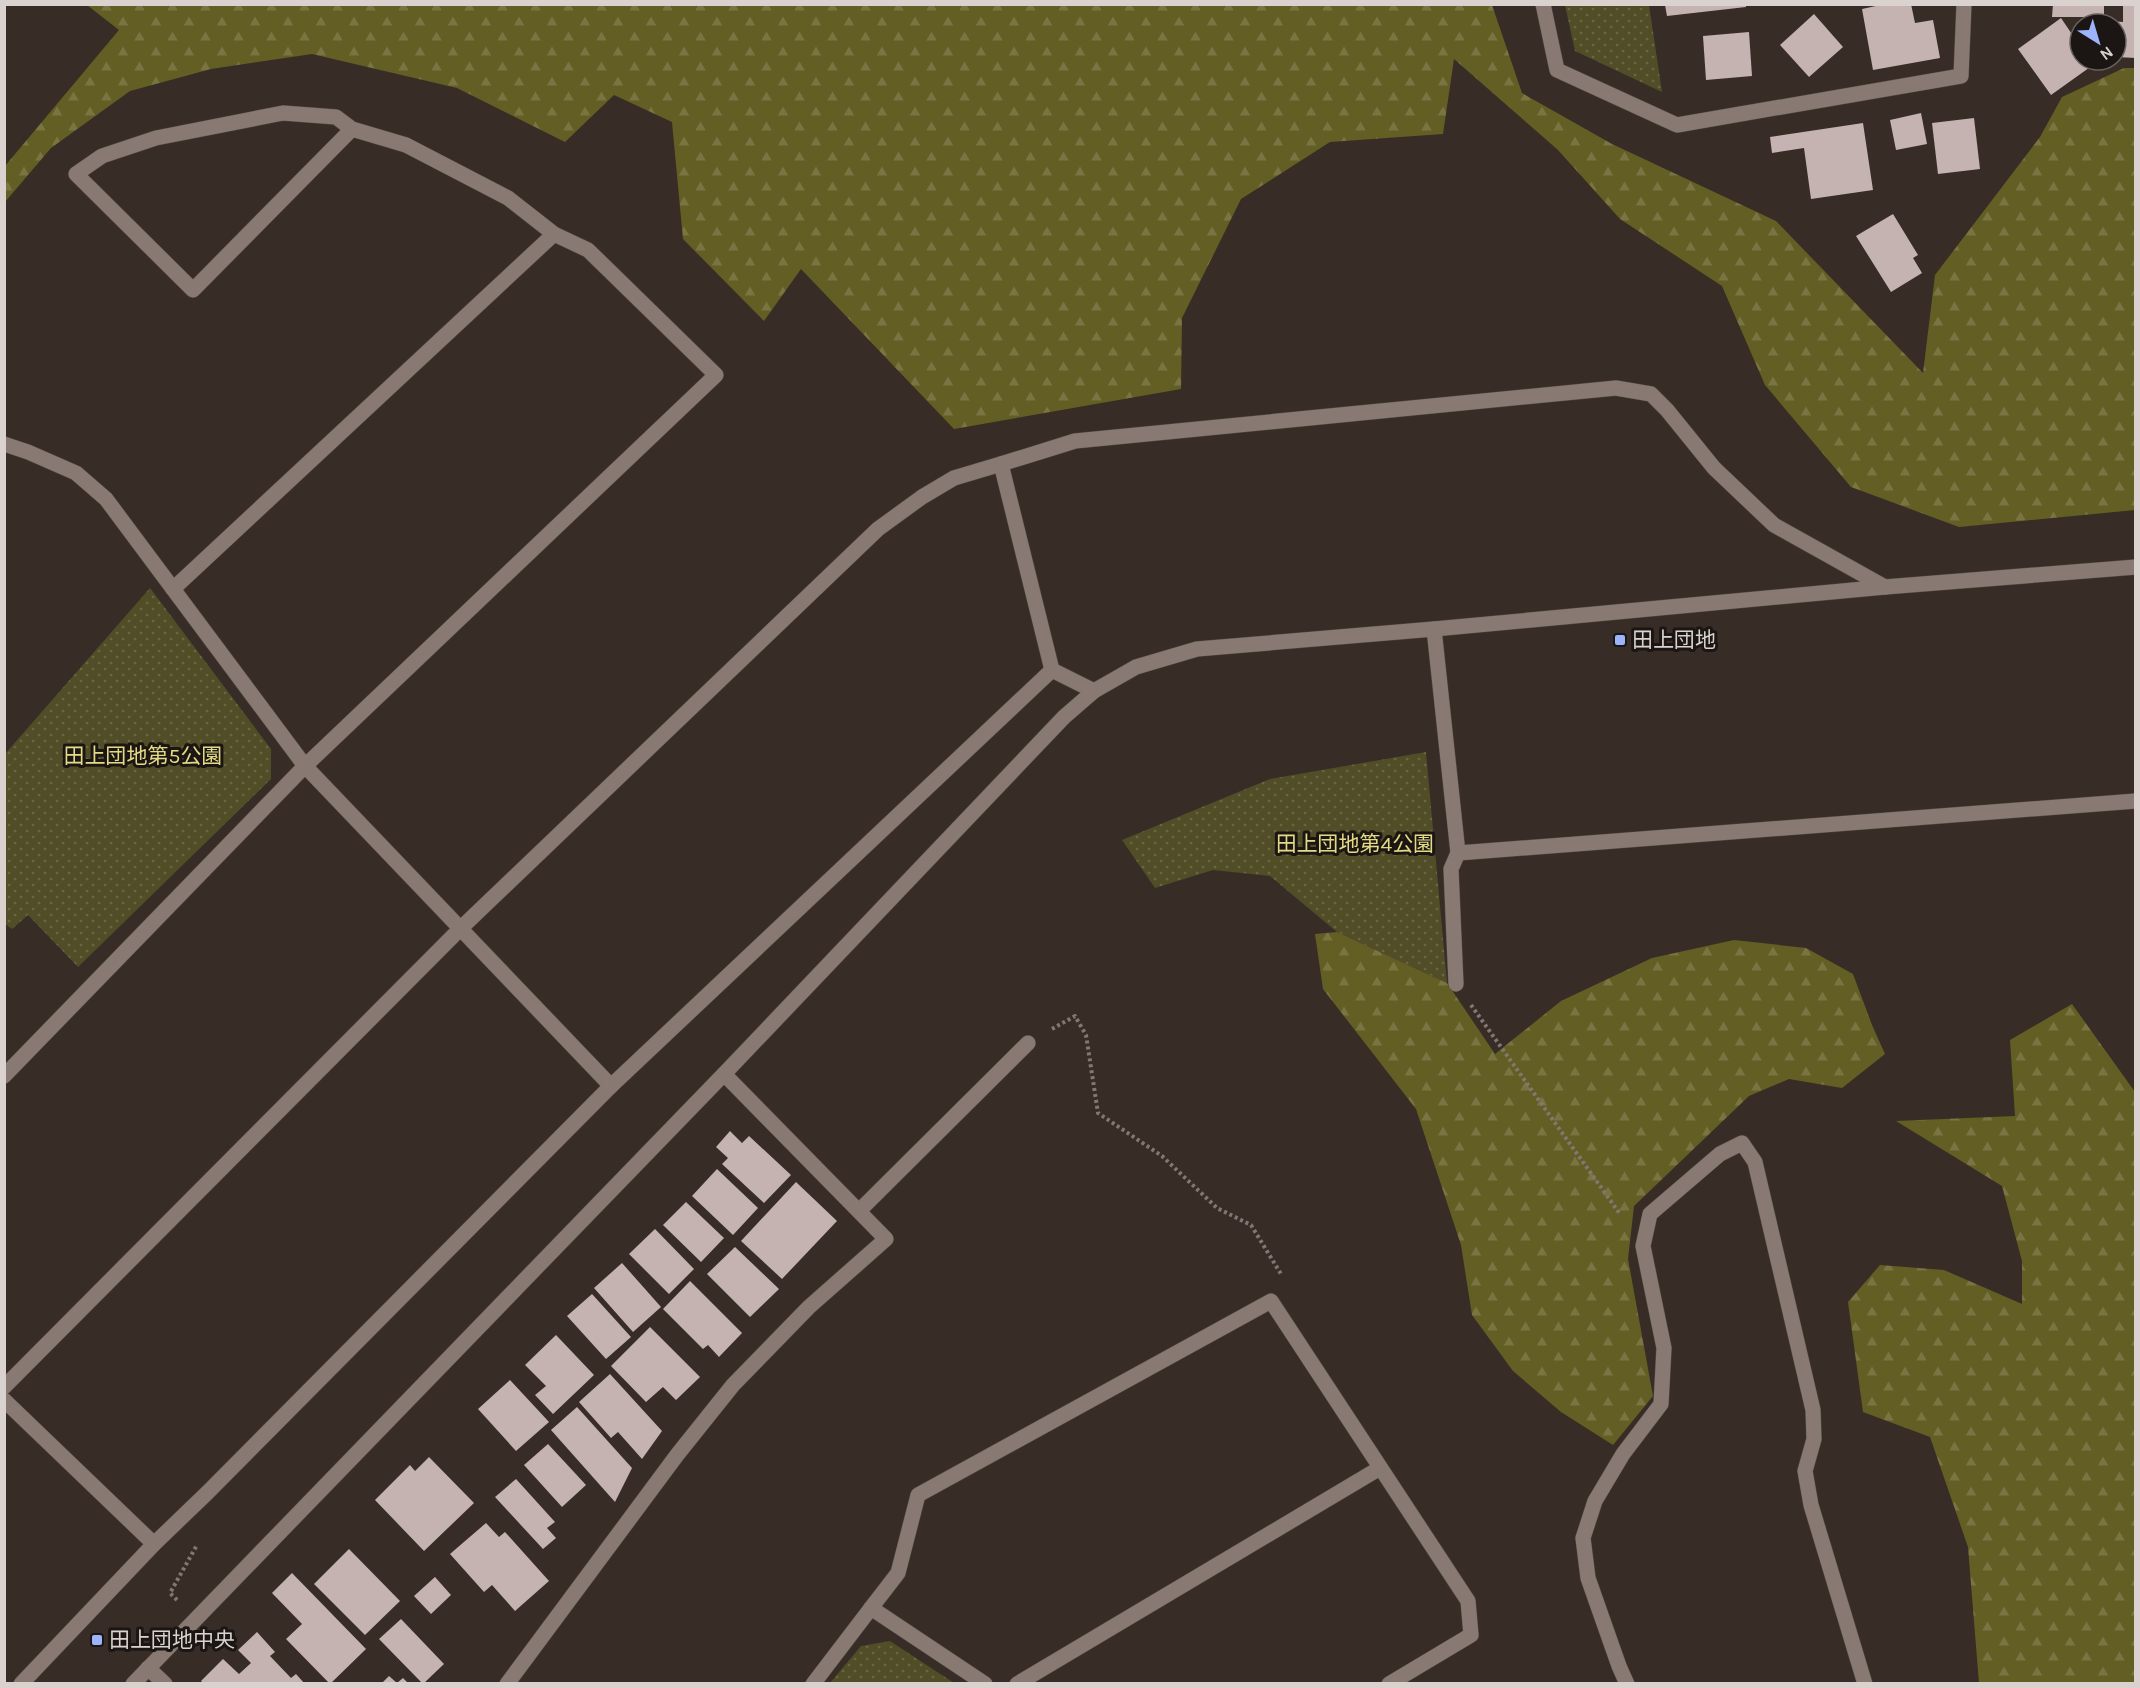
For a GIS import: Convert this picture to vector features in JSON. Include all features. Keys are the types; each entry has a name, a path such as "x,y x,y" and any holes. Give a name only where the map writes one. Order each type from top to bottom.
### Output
{"street":[{"path":"1543,4 1557,70 1677,125 1961,76 1964,4"},
{"path":"4,1076 305,766 716,375 588,250 554,234 508,198 406,145 352,129 336,117 283,113 156,138 102,156 76,174 193,290 352,129"},
{"path":"173,589 554,234"},
{"path":"4,1387 460,929 878,529 922,497 954,478 1075,441 1616,388 1652,394 1714,468 1774,525 1885,587"},
{"path":"4,444 76,473 106,499 305,766 611,1086"},
{"path":"1001,464 1052,669 1094,691"},
{"path":"133,1683 724,1074 1064,717 1094,691 1136,667 1197,649 1885,587 2136,567"},
{"path":"1434,629 1458,853 1451,869 1456,984"},
{"path":"21,1683 154,1544 611,1086 1052,669"},
{"path":"1458,853 2136,801"},
{"path":"859,1211 1028,1043"},
{"path":"507,1683 677,1455 733,1385 809,1307 886,1239 724,1074"},
{"path":"1627,1683 1588,1578 1583,1538 1595,1501 1623,1454 1661,1404 1664,1347 1643,1246 1650,1214 1720,1155 1742,1143 1755,1162 1814,1410 1814,1439 1805,1471 1810,1505 1865,1683"},
{"path":"813,1683 898,1573 918,1495 1270,1301 1468,1601 1471,1635 1389,1683"},
{"path":"4,1400 154,1544"},
{"path":"1017,1683 1380,1468"},
{"path":"871,1608 985,1683"},
{"path":"148,1668 165,1683"}],"path":[{"path":"1456,984 1643,1246"},
{"path":"1028,1043 1075,1016 1086,1035 1098,1113 1162,1156 1218,1208 1251,1225 1286,1282 1270,1301"},
{"path":"196,1619 170,1593 202,1535"}],"green space":[{"path":"87,5 1492,5 1522,93 1612,144 1776,221 1923,373 1935,275 2040,137 2062,97 2115,72 2128,72 2128,68 2135,68 2135,510 1959,527 1851,487 1765,385 1722,286 1620,219 1558,150 1454,59 1443,134 1330,142 1241,199 1182,318 1181,389 954,429 801,269 764,321 683,239 672,122 614,95 565,142 457,88 312,54 211,69 130,91 51,148 5,202 5,166 119,30"},
{"path":"1565,5 1649,5 1662,92 1575,51"},
{"name":"田上団地第5公園","path":"150,588 271,749 271,779 78,967 28,915 12,929 5,924 5,754"},
{"name":"田上団地第4公園","path":"1426,752 1447,983 1337,932 1270,876 1213,870 1155,888 1122,840 1270,779"},
{"path":"1337,932 1447,983 1495,1054 1561,1001 1652,958 1734,940 1806,948 1853,974 1885,1054 1842,1088 1789,1079 1749,1096 1634,1206 1628,1259 1653,1396 1613,1445 1561,1412 1513,1371 1472,1315 1461,1245 1416,1109 1323,989 1315,934"},
{"path":"2072,1004 2135,1092 2135,1683 1979,1683 1968,1547 1930,1437 1863,1412 1848,1302 1880,1265 1944,1270 2022,1304 2022,1261 2002,1186 1896,1121 2015,1116 2010,1040"},
{"path":"890,1641 954,1683 830,1683 861,1646"}],"building":[{"path":"1885,4 1911,4 1915,23 1933,20 1940,58 1873,70 1862,9"},
{"path":"2053,4 2104,4 2104,12 2068,12 2068,17 2052,17"},
{"path":"2123,4 2136,4 2136,58 2128,58 2128,12 2123,12"},
{"path":"1665,5 1746,5 1746,7 1667,16"},
{"path":"1814,14 1843,47 1809,77 1780,45"},
{"path":"2061,18 2068,28 2068,72 2083,72 2051,95 2018,49"},
{"path":"1749,32 1752,76 1706,80 1703,36"},
{"path":"1921,113 1927,144 1896,150 1890,120"},
{"path":"1974,118 1980,169 1938,174 1932,123"},
{"path":"1863,123 1873,190 1811,199 1804,148 1772,153 1770,137"},
{"path":"1893,214 1918,255 1913,258 1922,273 1891,292 1856,236"},
{"path":"730,1131 742,1143 749,1136 791,1175 764,1203 722,1164 728,1158 716,1147"},
{"path":"717,1169 758,1208 733,1235 692,1196"},
{"path":"796,1182 837,1221 782,1279 741,1241"},
{"path":"686,1202 724,1238 701,1262 663,1225"},
{"path":"655,1229 694,1269 669,1294 629,1254"},
{"path":"735,1247 779,1289 750,1317 707,1274"},
{"path":"622,1263 661,1307 633,1332 594,1288"},
{"path":"690,1281 742,1333 719,1357 708,1345 703,1349 663,1309"},
{"path":"592,1294 631,1337 606,1359 567,1316"},
{"path":"650,1327 700,1377 676,1400 663,1387 646,1402 611,1366"},
{"path":"556,1335 594,1375 553,1414 535,1395 546,1386 525,1365"},
{"path":"610,1374 662,1431 642,1459 618,1432 611,1438 579,1402"},
{"path":"510,1380 549,1422 516,1451 478,1409"},
{"path":"577,1407 632,1468 615,1502 551,1430"},
{"path":"548,1444 586,1485 562,1507 524,1465"},
{"path":"429,1457 474,1503 424,1551 375,1500 410,1465 415,1471"},
{"path":"516,1479 555,1522 547,1528 556,1538 543,1549 495,1497"},
{"path":"486,1523 499,1537 505,1532 549,1581 515,1611 492,1585 484,1592 450,1554"},
{"path":"349,1549 400,1601 365,1635 314,1584"},
{"path":"292,1573 366,1649 330,1684 286,1639 302,1624 272,1593"},
{"path":"435,1577 451,1595 431,1614 414,1596"},
{"path":"401,1619 444,1664 423,1684 379,1639"},
{"path":"257,1632 275,1652 270,1656 291,1678 296,1674 305,1684 204,1684 201,1681 223,1659 239,1674 251,1663 238,1650"},
{"path":"389,1676 397,1683 403,1678 409,1684 381,1684"}],"place":[{"name":"田上団地","path":"1620,640"},
{"name":"田上団地中央","path":"97,1640"}]}
